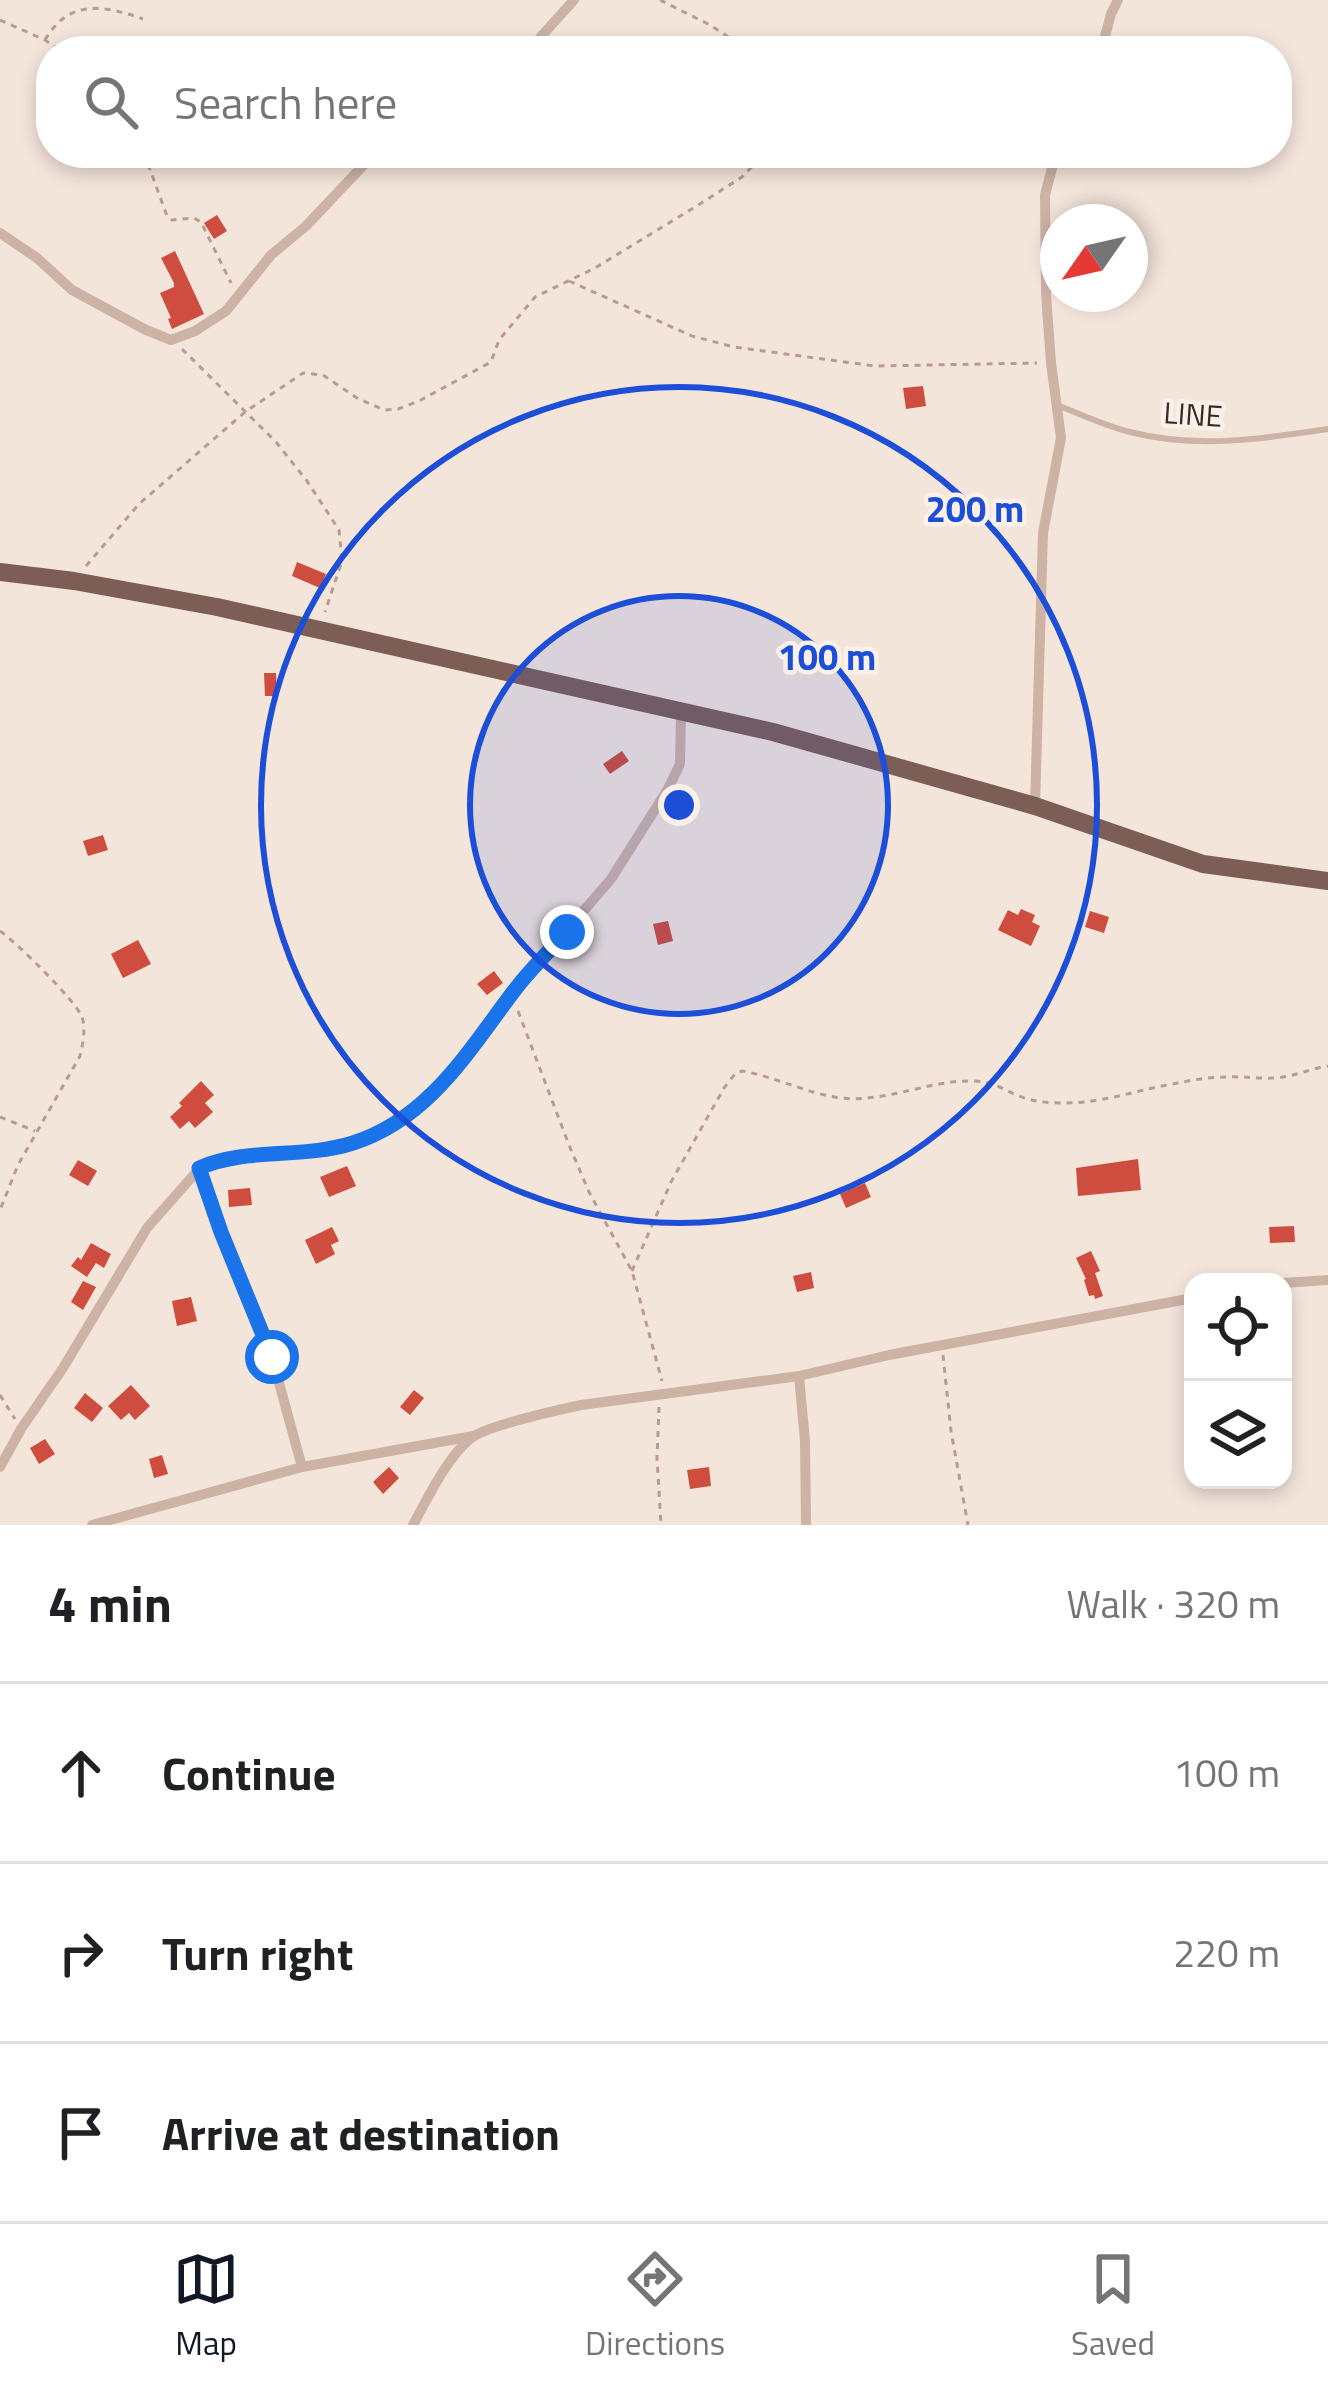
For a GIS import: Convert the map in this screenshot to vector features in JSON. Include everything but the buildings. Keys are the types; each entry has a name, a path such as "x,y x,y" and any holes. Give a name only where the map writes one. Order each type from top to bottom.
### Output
{"main road":[{"path":"0,572 217,607 681,711 1035,806 1203,864 1328,881"}],"street":[{"path":"542,36 574,0"},
{"path":"1105,36 1118,0"},
{"path":"0,233 72,290 171,340 211,322 238,300 271,255 361,168"},
{"path":"1035,806 1042,532 1061,438 1051,363 1045,195 1052,168"},
{"path":"0,1467 147,1228 199,1168 228,1158 354,1143 391,1126 430,1097 464,1061 512,994 611,879 668,790 680,764 681,711"},
{"path":"199,1168 272,1357 302,1467"},
{"path":"1292,1282 1328,1280"},
{"path":"92,1525 302,1467 473,1436 580,1405 799,1376 1184,1300"},
{"path":"799,1376 806,1525"},
{"path":"413,1525 473,1436"}],"lane":[{"name":"LINE","path":"1059,406 1131,432 1196,442 1262,440 1328,429"}],"path":[{"path":"659,0 727,36"},
{"path":"47,36 59,20 87,2 143,19"},
{"path":"0,20 36,36"},
{"path":"149,168 167,216 201,222 238,300"},
{"path":"74,581 139,504 245,412 303,373 335,381 384,410 419,401 491,362 499,340 526,304 542,292 613,257 751,168"},
{"path":"569,280 692,336 750,350 875,366 1051,363"},
{"path":"171,340 296,468 339,530 343,547 339,576 317,630"},
{"path":"0,931 80,1012 84,1042 17,1165 0,1210"},
{"path":"512,994 568,1145 632,1271 664,1394 657,1457 661,1525"},
{"path":"632,1271 670,1182 724,1088 742,1072 840,1098 863,1100 978,1081 998,1084 1020,1097 1069,1103 1222,1077 1282,1078 1328,1066"},
{"path":"0,1117 36,1131"},
{"path":"942,1346 968,1525"},
{"path":"0,1395 21,1429"}],"route":[{"path":"272,1357 199,1168 228,1158 354,1143 402,1120 464,1061 518,987 567,932"}]}
